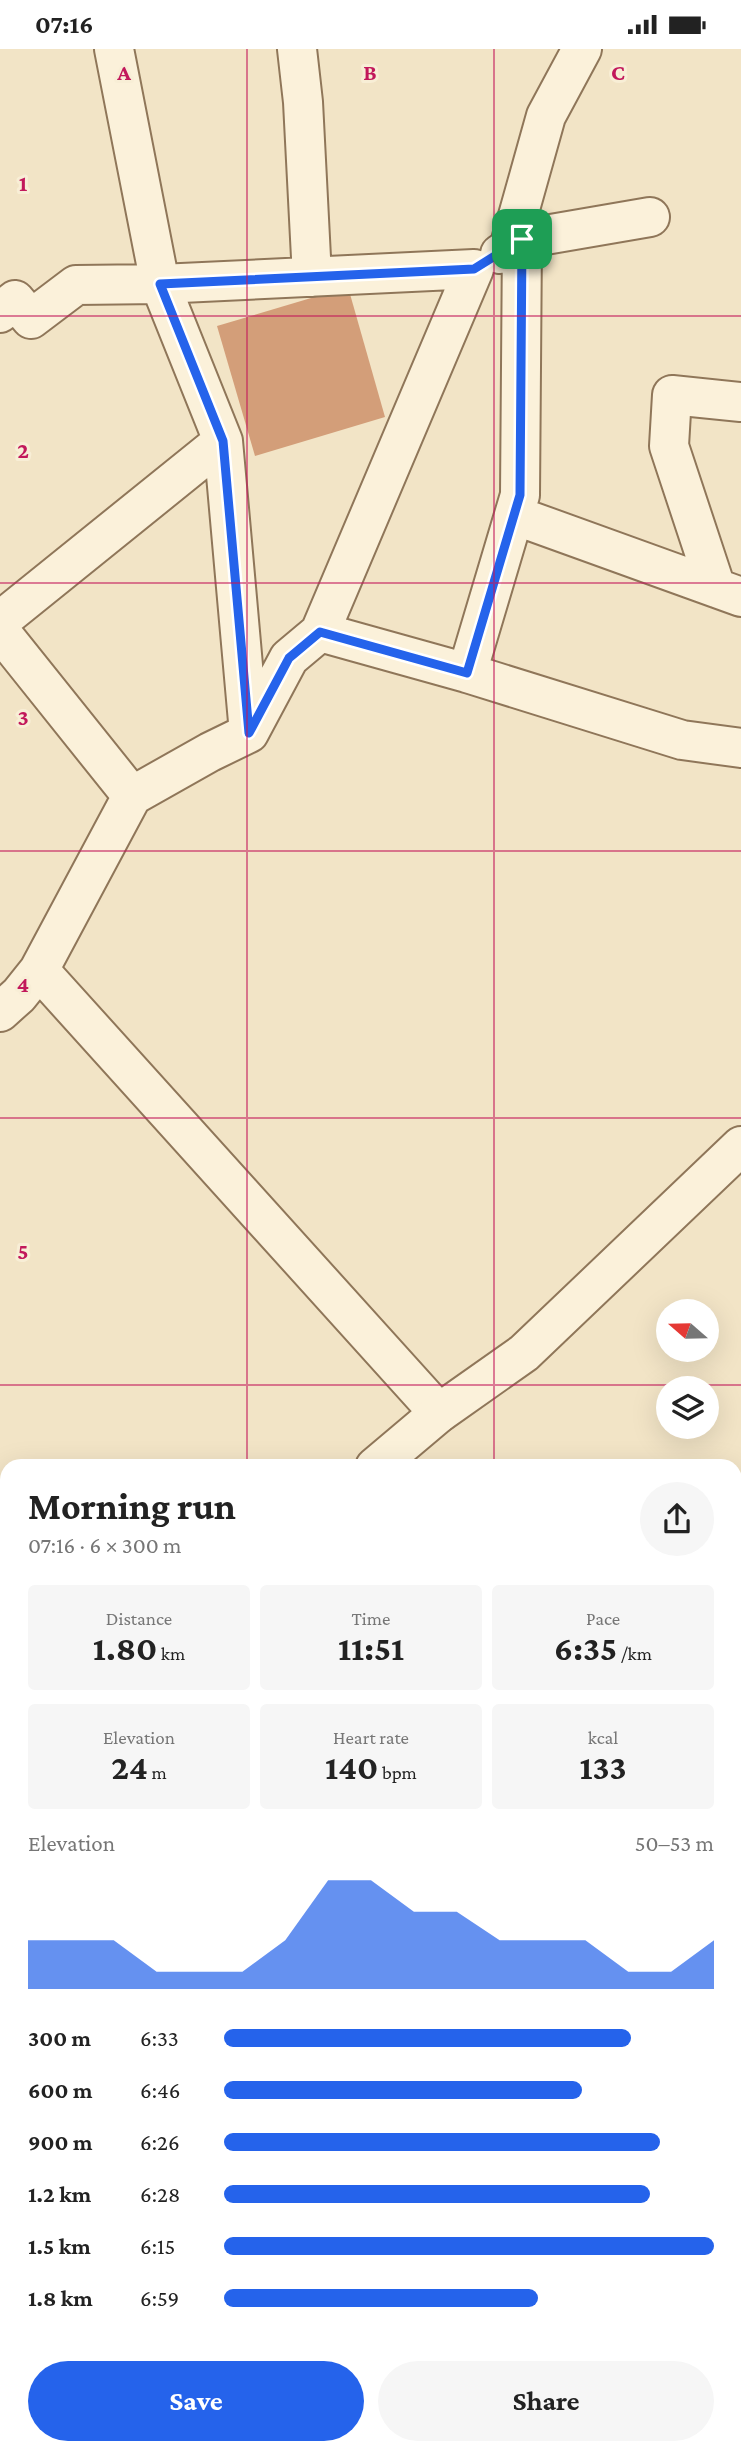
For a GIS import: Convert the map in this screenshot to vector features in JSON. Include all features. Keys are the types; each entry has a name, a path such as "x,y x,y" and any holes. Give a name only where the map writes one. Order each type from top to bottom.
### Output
{"street":[{"path":"114,49 160,284 223,441 249,733"},
{"path":"297,49 303,102 312,277"},
{"path":"467,673 520,495 516,243 546,116 582,49"},
{"path":"5,298 31,319 76,285 160,284 474,269 516,243 650,217"},
{"path":"439,1413 15,988 132,796 210,751 249,733 289,658 320,632 474,269"},
{"path":"728,593 669,446 672,395 741,402"},
{"path":"0,621 223,441"},
{"path":"514,515 728,593"},
{"path":"0,631 132,796"},
{"path":"320,632 467,673 682,740 741,748"},
{"path":"384,1459 439,1413 524,1353 741,1146"}],"building":[{"path":"348,287 385,417 255,456 217,326"}],"route":[{"path":"522,239 520,495 467,673 320,632 289,658 249,733 223,441 160,284 474,269 522,239"}]}
